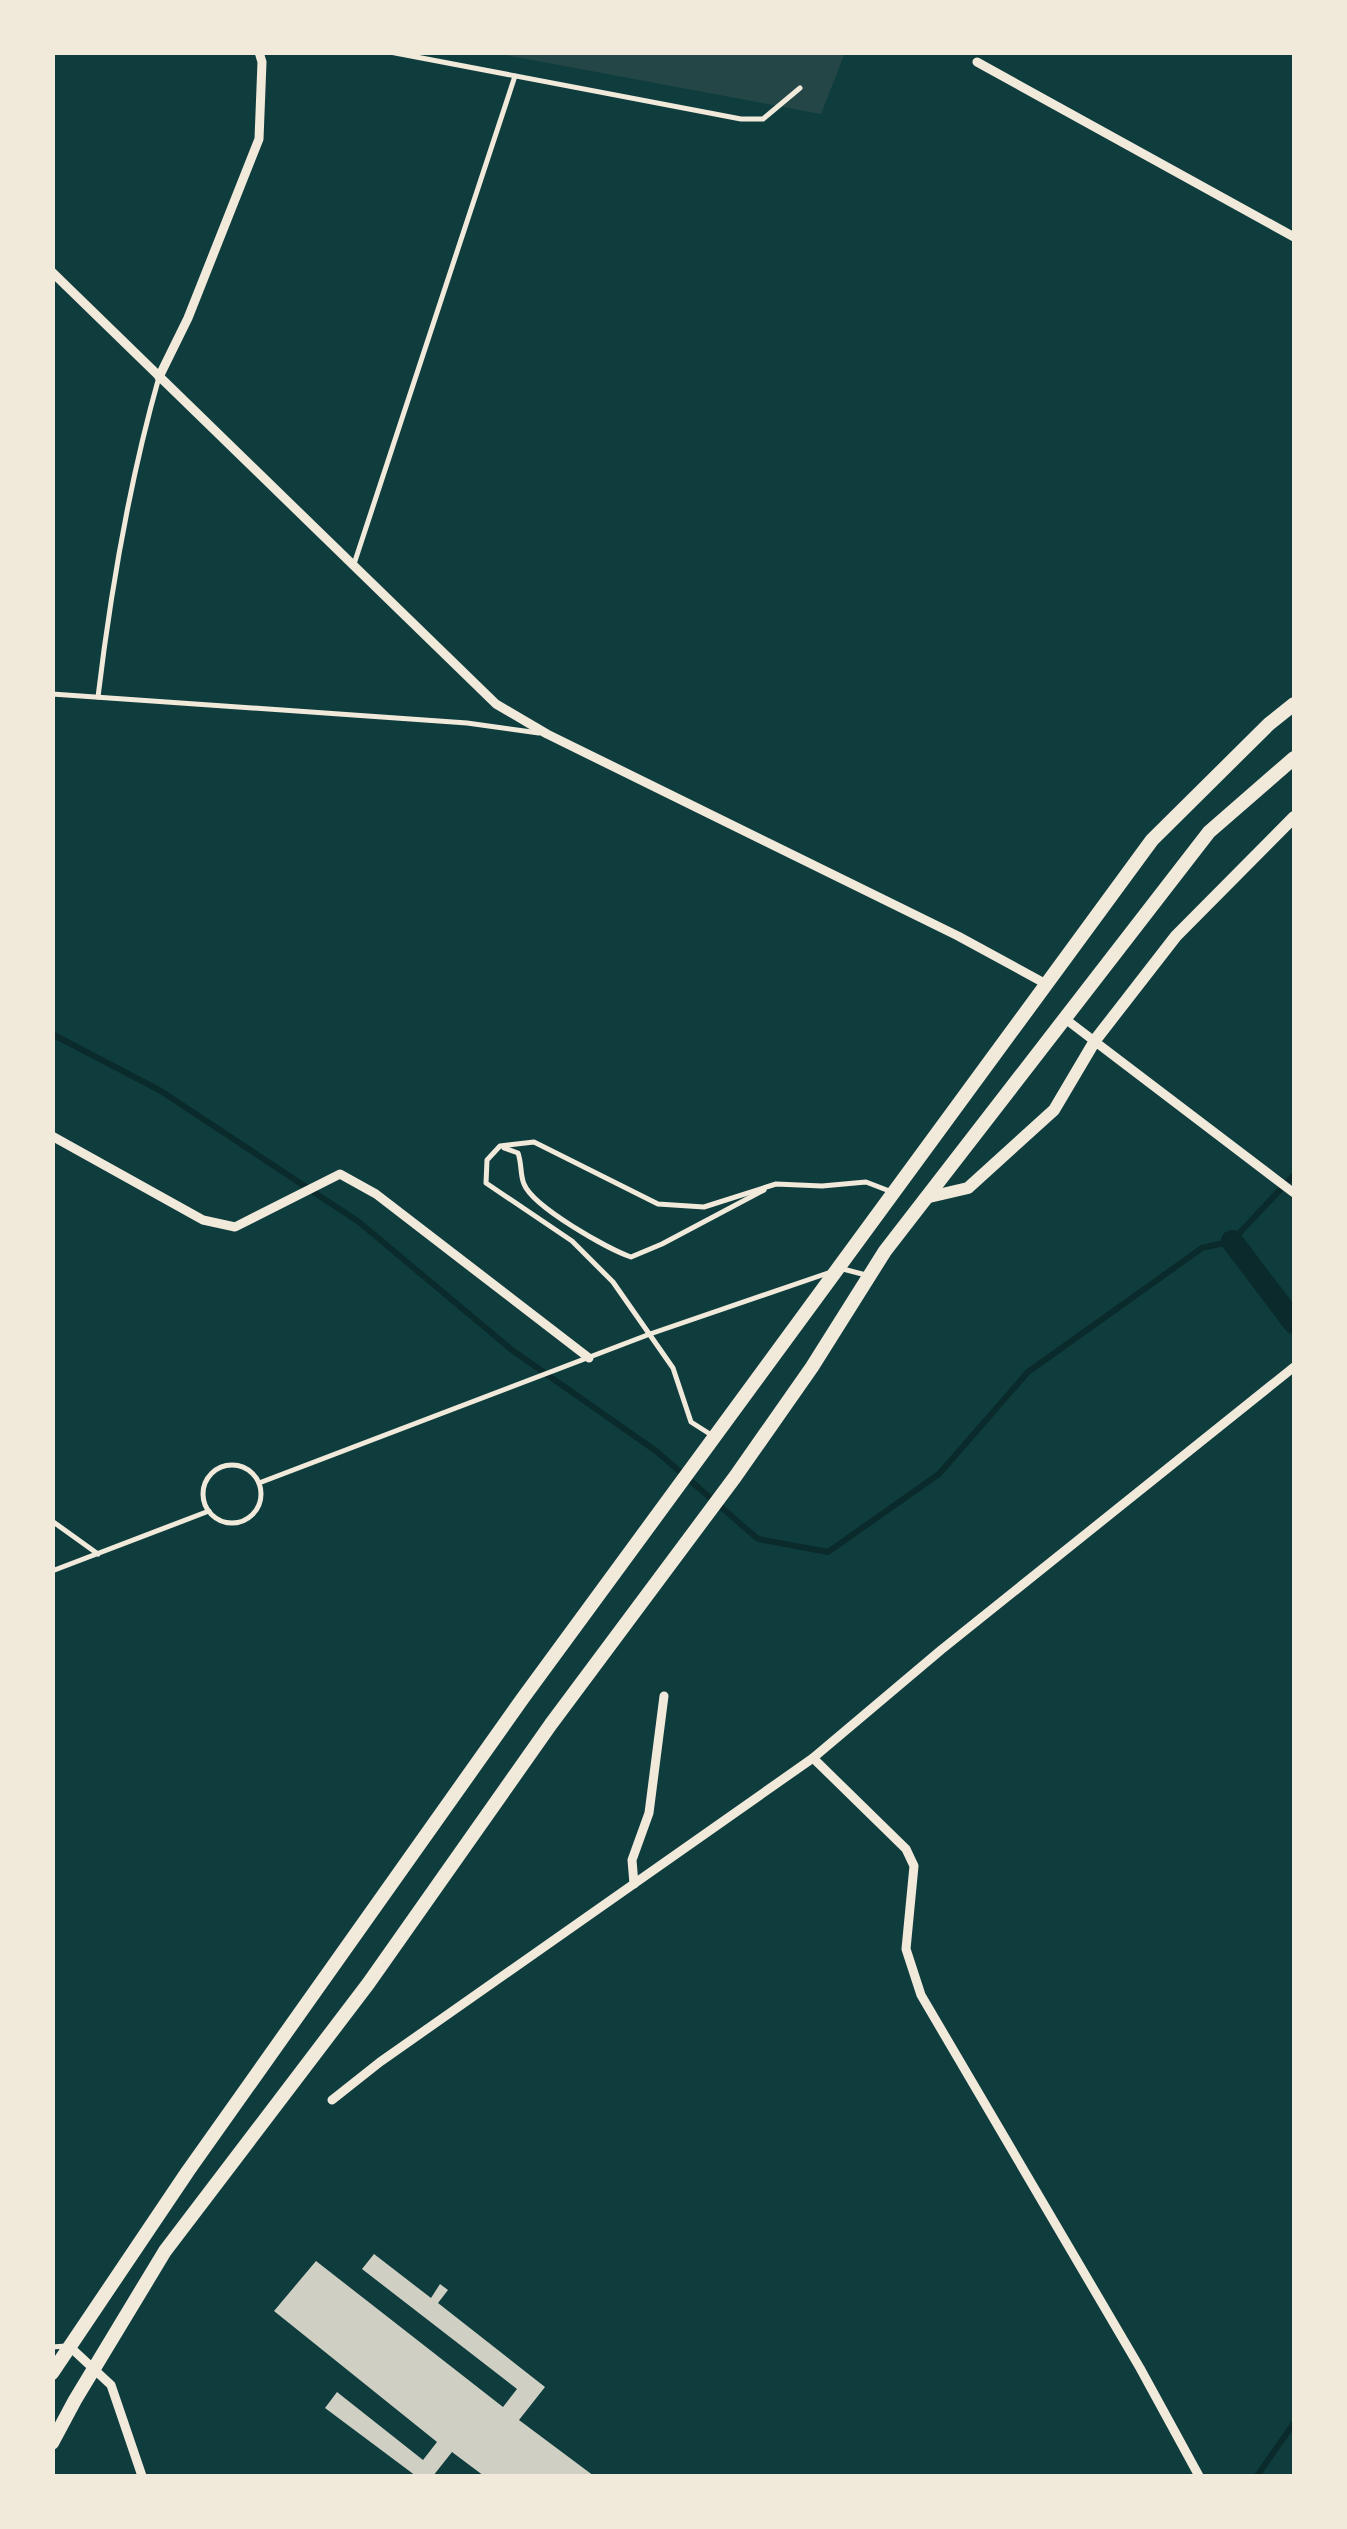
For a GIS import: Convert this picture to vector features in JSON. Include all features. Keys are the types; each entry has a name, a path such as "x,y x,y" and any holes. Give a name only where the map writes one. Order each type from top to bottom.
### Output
{"main road":[{"path":"52,2373 403,1865 1152,840 1294,704"},
{"path":"52,2443 165,2251 368,1984 551,1724 694,1534 925,1198 1209,832 1294,758"},
{"path":"925,1198 968,1188 1054,1110 1096,1039 1176,936 1294,817"}],"street":[{"path":"159,377 188,318 259,139 259,52"},
{"path":"977,62 1294,236"},
{"path":"52,272 496,704 547,734 958,936 1046,984"},
{"path":"1064,1018 1294,1192"},
{"path":"52,1136 203,1220 235,1227 340,1174 376,1194 589,1358"},
{"path":"332,2100 380,2062 813,1758 1294,1367"},
{"path":"634,1884 632,1860 649,1813 664,1696"},
{"path":"813,1758 906,1849 914,1866 906,1950 921,1995 1140,2368 1198,2476"},
{"path":"69,2346 111,2385 142,2476"}],"lane":[{"path":"390,52 741,119 763,119 800,88"},
{"path":"354,566 515,76"},
{"path":"98,697 112,582 138,453 159,377"},
{"path":"52,694 467,723 547,734"},
{"path":"716,1437 691,1422 673,1368 612,1282 572,1241 486,1183 487,1160 500,1146 534,1142 658,1204 704,1207 776,1184 822,1186 866,1182 894,1194"},
{"path":"500,1146 518,1153 522,1181 532,1198 609,1249 631,1257 776,1184"},
{"path":"259,1483 650,1334 840,1268 870,1276"},
{"path":"218,1469 246,1469 259,1483 261,1501 250,1517 233,1524 215,1518 209,1511 203,1493 210,1475 218,1469"},
{"path":"52,1571 209,1511"},
{"path":"52,1521 98,1554"},
{"path":"52,2347 69,2346"}],"shaded area":[{"path":"494,53 845,53 821,114"}],"building":[{"path":"374,2254 431,2298 440,2284 448,2290 438,2303 545,2387 519,2420 594,2476 484,2476 452,2452 433,2476 416,2476 325,2408 337,2392 423,2460 437,2442 274,2311 316,2261 503,2407 517,2389 362,2269"}],"waterway":[{"path":"52,1034 161,1091 359,1222 512,1350 656,1451 758,1539 828,1552 939,1474 1028,1372 1202,1248 1232,1241 1294,1175"},
{"path":"1232,1241 1294,1323"},
{"path":"1257,2476 1294,2423"}]}
